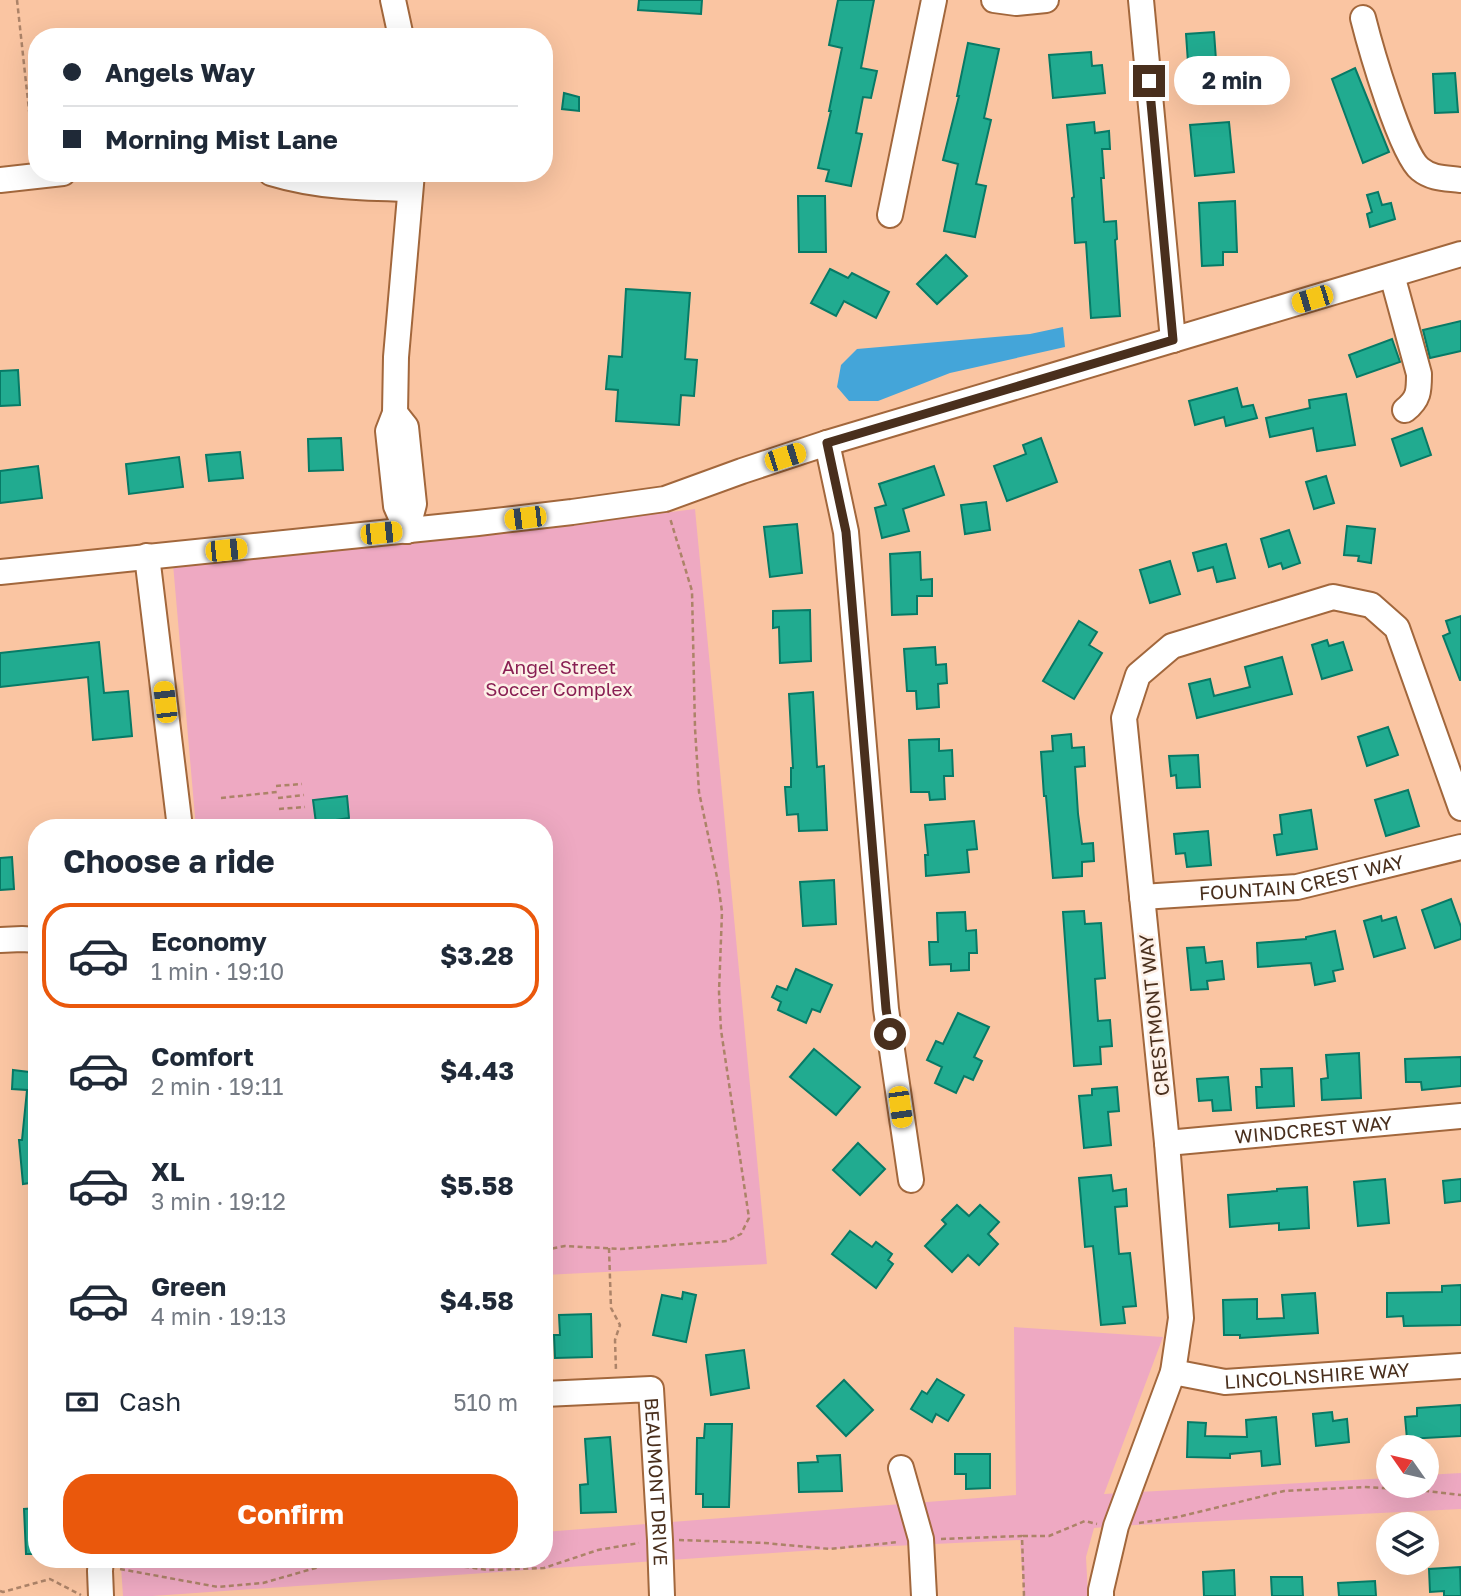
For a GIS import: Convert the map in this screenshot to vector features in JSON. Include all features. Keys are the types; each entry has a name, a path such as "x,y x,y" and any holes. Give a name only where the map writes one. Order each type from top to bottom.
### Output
{"street":[{"path":"393,0 399,28"},
{"path":"890,215 934,0"},
{"path":"994,0 1016,3 1046,0"},
{"path":"1141,0 1173,340"},
{"path":"1363,18 1372,52 1407,151 1418,168 1435,178 1461,180"},
{"path":"0,180 28,177"},
{"path":"308,182 338,187 399,182"},
{"path":"407,531 396,506 388,431 396,413 396,357 411,182"},
{"path":"0,572 407,531 665,499 827,443 1461,254"},
{"path":"1392,275 1419,374 1419,391 1413,404 1405,410"},
{"path":"827,443 846,532 886,1009 911,1180"},
{"path":"147,556 179,819"},
{"name":"CRESTMONT WAY","path":"1101,1596 1116,1526 1173,1372 1181,1318 1167,1143 1124,718 1138,675 1172,646 1226,629 1333,597 1371,605 1397,628 1461,808"},
{"name":"FOUNTAIN CREST WAY","path":"1142,897 1297,887 1461,847"},
{"path":"0,940 28,939"},
{"name":"WINDCREST WAY","path":"1167,1143 1461,1116"},
{"name":"LINCOLNSHIRE WAY","path":"1173,1372 1225,1382 1461,1366"},
{"name":"BEAUMONT DRIVE","path":"553,1394 650,1389 662,1596"},
{"path":"901,1468 921,1539 925,1596"},
{"path":"91,1595 103,1568"}],"path":[{"path":"17,0 28,103"},
{"path":"553,1248 565,1246 621,1249 727,1241 741,1234 749,1218 721,1030 719,992 722,912 699,792 692,592 670,518"},
{"path":"276,786 302,783"},
{"path":"221,798 277,792"},
{"path":"278,798 304,796"},
{"path":"279,809 305,807"},
{"path":"609,1248 611,1308 620,1325 615,1340 615,1378"},
{"path":"1129,1525 1178,1517 1284,1491 1364,1487 1461,1496"},
{"path":"934,1539 1049,1536 1085,1521 1103,1525"},
{"path":"1022,1536 1024,1596"},
{"path":"673,1540 765,1543 830,1549 904,1541"},
{"path":"553,1565 598,1550 644,1542"},
{"path":"128,1568 218,1587 263,1583 316,1568"},
{"path":"474,1568 544,1568"},
{"path":"0,1591 50,1579 91,1595"}],"green space":[{"name":"Angel Street Soccer Complex","path":"695,509 767,1264 553,1275 553,819 195,819 173,564 472,537"},
{"path":"1014,1327 1163,1337 1104,1494 1376,1479 1376,1498 1439,1498 1439,1474 1461,1473 1461,1509 1094,1528 1086,1557 1088,1596 1024,1596 1020,1540 830,1549 152,1596 123,1596 121,1568 553,1568 553,1531 1016,1495"}],"water":[{"path":"1063,327 1065,347 950,373 878,401 849,401 837,387 841,365 857,349 1030,334"}],"building":[{"path":"639,0 702,0 701,14 638,10"},
{"path":"838,0 874,0 861,68 877,71 871,98 863,97 856,133 862,134 851,186 826,181 829,170 818,168 842,48 829,45"},
{"path":"1214,32 1218,88 1190,91 1186,34"},
{"path":"968,43 999,49 984,118 991,120 976,184 986,186 975,237 944,231 958,164 943,160 959,96"},
{"path":"1091,52 1092,66 1102,65 1105,93 1053,98 1049,55"},
{"path":"1355,68 1389,152 1363,163 1332,79"},
{"path":"1455,73 1458,112 1435,113 1433,74"},
{"path":"564,93 579,97 579,111 562,109"},
{"path":"1094,122 1095,133 1109,131 1110,149 1102,149 1104,178 1101,178 1104,222 1116,221 1120,316 1091,318 1086,242 1075,243 1074,197 1067,125"},
{"path":"1229,122 1234,172 1195,176 1190,125"},
{"path":"1378,192 1382,205 1391,203 1395,219 1370,227 1367,214 1372,212 1367,195"},
{"path":"798,196 825,196 826,252 799,252"},
{"path":"1235,201 1237,252 1223,252 1223,265 1202,266 1199,203"},
{"path":"946,255 967,276 937,304 917,284"},
{"path":"830,269 848,278 852,273 889,292 876,318 844,301 836,316 811,303"},
{"path":"626,289 690,293 685,359 697,360 694,396 681,395 679,425 616,421 618,390 606,389 609,356 622,357"},
{"path":"1461,321 1461,351 1430,358 1423,330"},
{"path":"1392,339 1400,362 1357,377 1349,355"},
{"path":"18,370 20,405 0,406 0,371"},
{"path":"1237,388 1242,407 1253,405 1257,418 1226,426 1224,417 1195,425 1189,401"},
{"path":"1346,394 1355,445 1317,451 1313,428 1270,437 1266,418 1310,408 1309,400"},
{"path":"1422,428 1431,455 1401,466 1392,439"},
{"path":"341,438 343,470 309,471 308,439"},
{"path":"1041,438 1057,482 1007,501 994,466 1026,454 1023,445"},
{"path":"240,452 243,478 209,481 206,455"},
{"path":"179,457 183,487 129,494 126,464"},
{"path":"38,466 42,498 0,503 0,471"},
{"path":"934,466 944,495 903,509 909,531 882,538 875,508 886,505 879,484"},
{"path":"1326,476 1334,503 1314,509 1306,482"},
{"path":"986,502 990,530 965,534 961,505"},
{"path":"797,524 802,573 770,577 764,527"},
{"path":"1347,526 1375,529 1371,563 1358,561 1359,556 1344,555"},
{"path":"1289,530 1300,563 1283,569 1281,563 1269,567 1261,539"},
{"path":"1226,544 1235,578 1217,582 1213,567 1198,571 1193,553"},
{"path":"920,552 921,580 932,579 932,596 917,596 917,614 892,615 890,554"},
{"path":"1170,561 1180,594 1150,603 1140,570"},
{"path":"810,610 811,661 780,663 779,627 773,628 773,611"},
{"path":"1461,616 1460,680 1443,636 1450,633 1446,621"},
{"path":"1079,621 1097,632 1089,645 1102,653 1074,699 1043,681"},
{"path":"1327,640 1329,646 1343,642 1352,670 1322,679 1312,645"},
{"path":"99,642 104,693 128,691 132,736 93,740 88,677 0,687 0,653"},
{"path":"935,647 936,665 946,664 947,683 938,684 939,707 917,709 916,691 907,691 904,649"},
{"path":"1282,657 1292,694 1197,718 1189,684 1210,679 1214,696 1250,687 1245,667"},
{"path":"813,692 817,767 824,766 827,830 799,831 798,814 787,815 785,787 791,787 793,768 789,694"},
{"path":"1388,727 1398,755 1367,766 1358,737"},
{"path":"1071,734 1072,748 1084,747 1085,766 1075,767 1078,814 1082,844 1093,843 1094,861 1082,862 1082,876 1053,878 1041,752 1053,751 1052,736"},
{"path":"939,739 939,751 952,750 953,776 944,776 945,799 930,800 929,792 911,792 909,740"},
{"path":"1198,755 1200,787 1177,788 1176,775 1171,776 1169,756"},
{"path":"1408,790 1419,826 1386,836 1375,800"},
{"path":"347,796 349,818 315,819 313,800"},
{"path":"1311,810 1317,849 1277,855 1274,835 1282,834 1280,815"},
{"path":"974,821 977,849 967,850 969,872 926,876 925,855 928,855 925,825"},
{"path":"1208,831 1211,865 1187,867 1185,853 1176,854 1174,834"},
{"path":"12,857 14,889 0,890 0,858"},
{"path":"834,880 836,924 803,926 800,882"},
{"path":"1451,899 1461,927 1461,939 1435,948 1422,910"},
{"path":"1084,911 1085,924 1101,923 1105,978 1095,979 1098,1021 1110,1020 1112,1046 1100,1047 1101,1064 1074,1066 1063,912"},
{"path":"965,912 966,931 976,930 977,953 969,953 969,970 951,971 951,964 930,965 929,942 938,942 937,913"},
{"path":"1381,916 1382,921 1396,917 1405,948 1374,957 1364,921"},
{"path":"1335,931 1343,969 1333,971 1335,981 1315,985 1311,963 1258,967 1257,943 1306,939"},
{"path":"1204,947 1206,963 1222,961 1224,979 1207,981 1208,989 1191,990 1187,948"},
{"path":"796,969 832,985 820,1012 812,1009 806,1023 778,1010 781,1002 772,997 777,986 787,990"},
{"path":"958,1013 989,1027 974,1057 982,1061 973,1080 964,1076 956,1093 935,1083 942,1067 927,1060 936,1041 943,1044"},
{"path":"814,1049 860,1087 836,1115 790,1077"},
{"path":"1359,1053 1361,1098 1322,1100 1321,1079 1328,1078 1326,1055"},
{"path":"1461,1057 1461,1086 1422,1090 1421,1082 1406,1082 1405,1059"},
{"path":"1292,1068 1294,1106 1257,1108 1256,1087 1262,1087 1261,1069"},
{"path":"13,1070 28,1072 28,1183 23,1184 19,1140 22,1140 27,1090 12,1089"},
{"path":"1228,1077 1231,1110 1213,1111 1212,1100 1199,1101 1197,1079"},
{"path":"1117,1087 1119,1111 1108,1112 1111,1145 1084,1148 1079,1096 1092,1095 1092,1089"},
{"path":"858,1143 885,1169 860,1195 833,1170"},
{"path":"1111,1175 1113,1191 1126,1189 1127,1206 1115,1207 1119,1254 1130,1253 1136,1306 1123,1307 1125,1323 1101,1325 1093,1246 1085,1247 1079,1178"},
{"path":"1385,1179 1389,1223 1358,1226 1354,1182"},
{"path":"1461,1179 1461,1201 1445,1203 1443,1181"},
{"path":"1307,1187 1309,1228 1279,1230 1279,1223 1230,1227 1228,1195"},
{"path":"957,1205 969,1216 980,1205 999,1222 988,1234 998,1244 979,1265 968,1255 952,1272 925,1246 946,1224 942,1220"},
{"path":"850,1231 872,1247 876,1242 892,1254 888,1260 893,1264 876,1288 832,1254"},
{"path":"1461,1285 1461,1325 1404,1326 1403,1316 1387,1317 1387,1293 1442,1292 1442,1286"},
{"path":"683,1292 696,1295 686,1342 653,1335 662,1295 682,1299"},
{"path":"1315,1293 1318,1333 1240,1338 1240,1335 1224,1335 1223,1300 1257,1299 1257,1319 1284,1318 1282,1295"},
{"path":"591,1314 592,1357 555,1358 554,1335 560,1335 559,1315"},
{"path":"744,1350 749,1388 711,1395 706,1355"},
{"path":"937,1379 964,1395 948,1421 936,1414 932,1422 911,1409 922,1391 927,1394"},
{"path":"844,1380 873,1410 846,1436 817,1406"},
{"path":"1461,1405 1461,1436 1407,1435 1405,1417 1417,1416 1417,1408"},
{"path":"1332,1412 1333,1421 1347,1419 1349,1442 1316,1446 1313,1414"},
{"path":"1276,1417 1280,1464 1262,1466 1261,1451 1230,1454 1230,1458 1187,1457 1188,1422 1206,1423 1205,1436 1247,1437 1246,1420"},
{"path":"705,1424 732,1424 729,1507 703,1507 703,1494 696,1494 697,1438 704,1438"},
{"path":"610,1437 616,1512 581,1513 580,1485 588,1484 585,1439"},
{"path":"955,1454 990,1454 990,1488 966,1489 966,1474 955,1474"},
{"path":"840,1455 842,1491 799,1492 798,1463 818,1462 817,1456"},
{"path":"24,1509 28,1509 28,1554 26,1554"},
{"path":"1460,1567 1461,1596 1444,1596 1444,1591 1430,1592 1429,1575 1439,1575 1439,1568"},
{"path":"1234,1570 1235,1596 1204,1596 1203,1572"},
{"path":"1271,1577 1302,1577 1303,1596 1272,1596"},
{"path":"1375,1581 1376,1596 1339,1596 1338,1583"}],"route":[{"path":"890,1034 846,532 827,443 1173,340 1149,81"}]}
